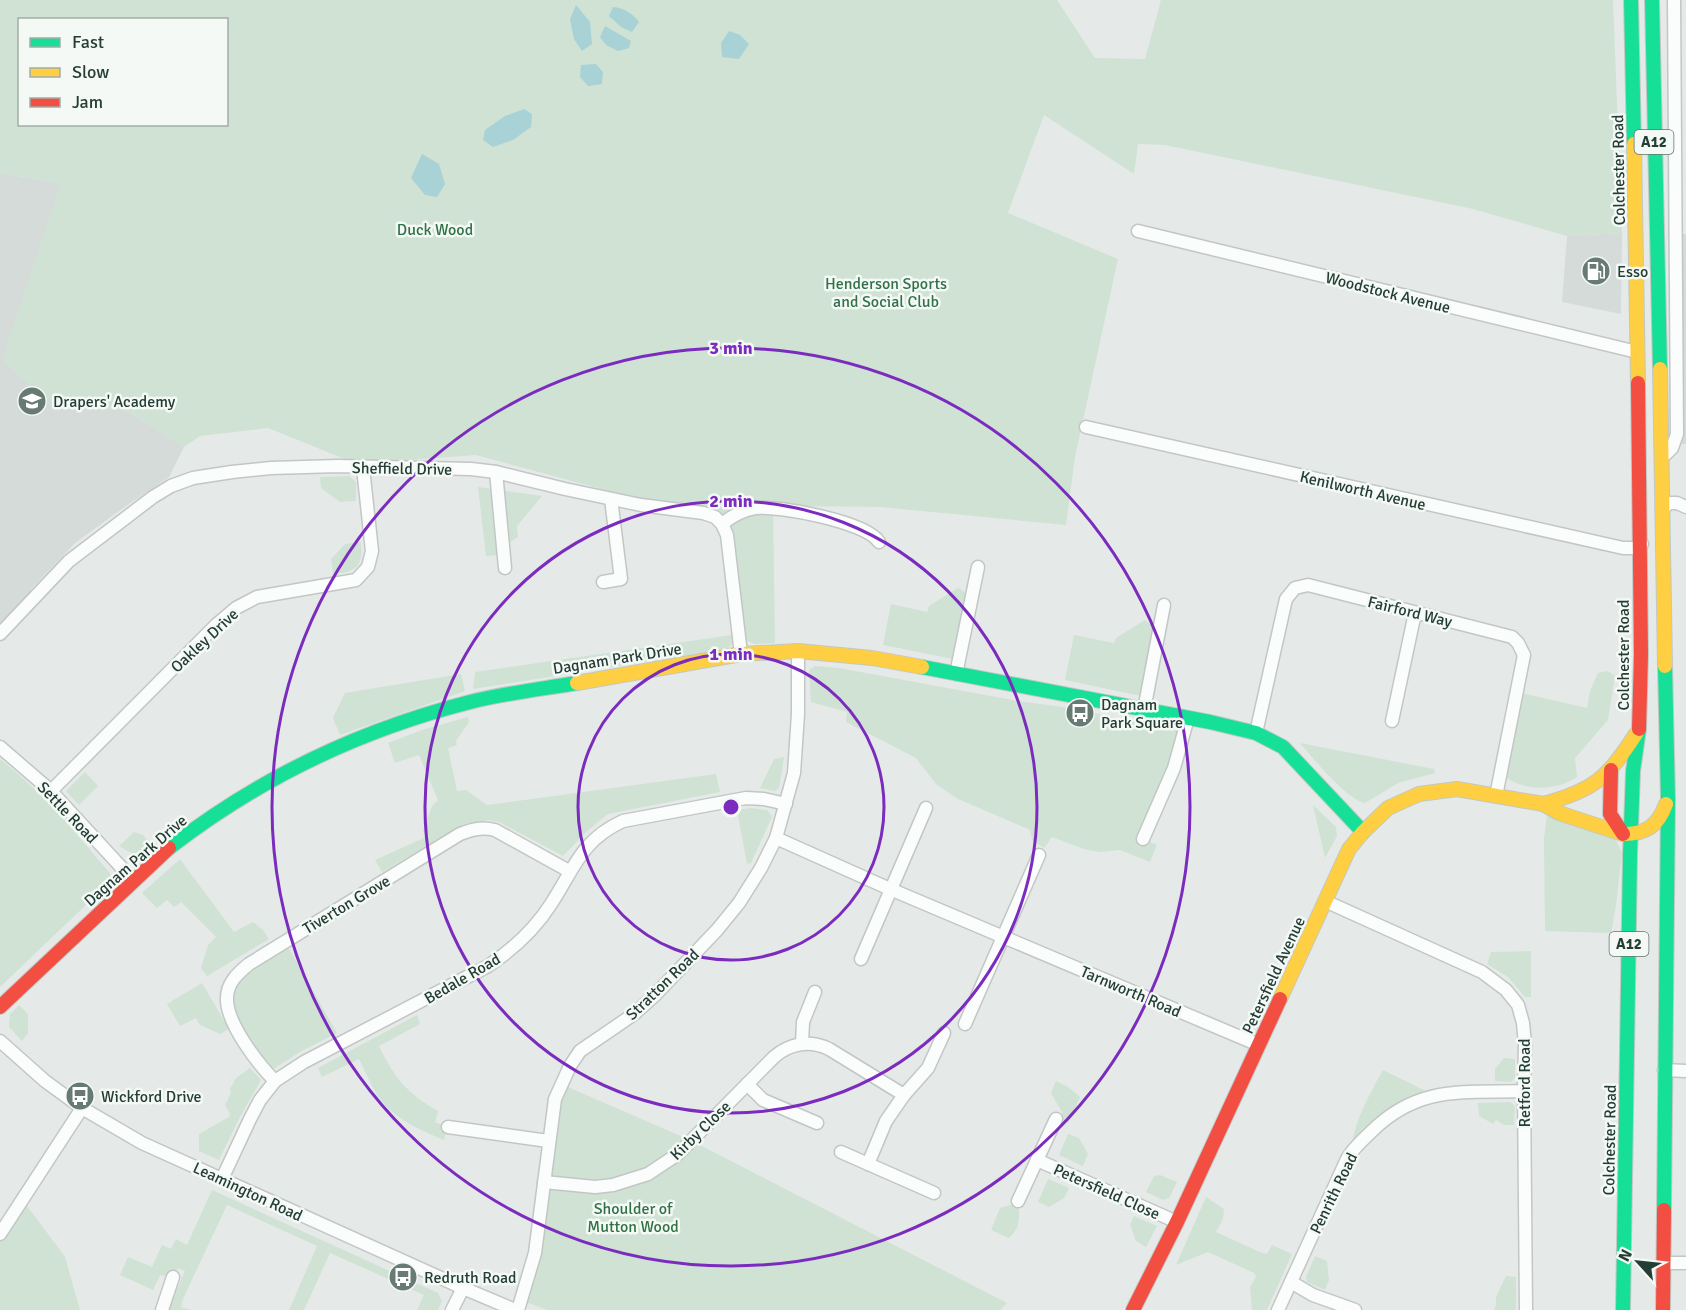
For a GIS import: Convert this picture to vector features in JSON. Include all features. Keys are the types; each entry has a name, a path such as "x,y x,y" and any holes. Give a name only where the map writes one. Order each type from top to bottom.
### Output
{"main road":[{"name":"Colchester Road","path":"1623,1310 1627,834 1639,728 1641,655 1631,0"},
{"name":"A12","path":"1652,0 1668,799 1663,1310"},
{"name":"Dagnam Park Drive","path":"0,1007 133,880 176,843 247,794 343,743 434,711 472,701 741,654 798,651 872,658 1256,733 1283,747 1363,832"},
{"name":"Petersfield Avenue","path":"1543,804 1589,788 1611,770 1639,728"},
{"path":"1611,770 1610,814 1627,834 1648,831 1658,823 1668,799"},
{"name":"Petersfield Avenue","path":"1133,1310 1178,1222 1349,849 1363,832 1388,808 1419,794 1457,789 1543,804 1559,813 1627,834"}],"street":[{"path":"1662,457 1672,448 1676,438 1677,290 1681,219 1677,152 1674,0"},
{"path":"1656,220 1681,219"},
{"name":"Woodstock Avenue","path":"1138,231 1637,352"},
{"name":"Kenilworth Avenue","path":"1086,427 1522,526 1623,548 1639,548"},
{"name":"Sheffield Drive","path":"0,634 69,561 113,525 171,486 193,478 271,468 338,466 471,469 496,472 611,499 704,513 715,517 722,524"},
{"name":"Oakley Drive","path":"51,791 216,625 236,609 258,597 356,580 368,567 372,551 363,468"},
{"path":"496,472 505,568"},
{"path":"603,582 621,579 611,499"},
{"path":"1639,548 1649,532 1649,522 1669,503 1677,503 1681,513 1663,535"},
{"path":"741,654 727,535 722,524 732,516 753,508 800,512 836,520 874,535 879,542"},
{"path":"956,674 978,567"},
{"name":"Fairford Way","path":"1256,733 1286,599 1295,588 1308,585 1415,612 1512,638 1521,648 1524,656 1523,663 1496,796"},
{"path":"1144,710 1164,605"},
{"path":"1392,721 1415,612"},
{"name":"Stratton Road","path":"517,1310 535,1252 555,1099 570,1066 580,1051 634,1014 702,946 739,903 761,868 776,838 794,773 797,743 798,651"},
{"path":"1143,839 1173,768 1188,718"},
{"name":"Settle Road","path":"0,747 51,791 133,880"},
{"name":"Bedale Road","path":"222,1179 260,1100 274,1082 304,1062 503,956 517,944 551,905 581,852 597,835 623,821 746,798 786,804"},
{"path":"861,960 926,808"},
{"name":"Tiverton Grove","path":"274,1082 262,1069 233,1022 226,1000 231,983 249,964 460,834 473,829 495,830 569,871"},
{"name":"Tarnworth Road","path":"776,838 1259,1046"},
{"path":"965,1024 1039,855"},
{"name":"Retford Road","path":"1325,902 1482,972 1506,990 1518,1005 1523,1023 1525,1045 1526,1310"},
{"path":"815,992 803,1022 802,1043 829,1049 904,1095"},
{"path":"868,1164 886,1121 904,1095 928,1068 944,1033"},
{"name":"Leamington Road","path":"0,1041 37,1074 82,1108 142,1143 463,1288 517,1310"},
{"name":"Kirby Close","path":"544,1182 595,1187 613,1185 648,1174 678,1154 782,1050 802,1043"},
{"path":"1664,1070 1686,1071"},
{"path":"747,1084 763,1100 817,1123"},
{"name":"Penrith Road","path":"1278,1310 1347,1159 1380,1123 1405,1107 1434,1095 1460,1092 1524,1091"},
{"path":"0,1234 82,1108"},
{"name":"Petersfield Close","path":"1018,1202 1056,1119"},
{"path":"448,1127 548,1141"},
{"path":"841,1152 934,1193"},
{"name":"Petersfield Close","path":"1037,1160 1178,1222"},
{"path":"1662,1263 1686,1263"},
{"path":"162,1310 173,1277"},
{"path":"1291,1281 1313,1295 1355,1310"},
{"path":"452,1310 463,1288"}],"shaded area":[{"name":"Drapers' Academy","path":"0,173 61,183 43,398 128,411 184,447 169,477 75,543 31,589 29,602 0,634"},
{"path":"1622,233 1621,314 1562,302 1567,236"},
{"path":"1682,234 1686,234 1686,444 1682,444"}],"green space":[{"path":"0,0 1057,0 1095,58 1145,59 1161,0 1613,0 1622,233 1567,236 1473,209 1165,145 1138,144 1134,174 1044,115 1008,213 1118,259 1075,457 1066,525 880,507 788,506 773,509 775,643 755,644 745,640 728,519 732,516 664,506 476,455 357,464 268,428 200,436 184,447 128,411 43,398 2,360 61,183 0,173"},
{"path":"349,476 356,482 356,501 340,502 321,488 320,477"},
{"path":"478,487 542,496 517,526 518,537 498,550 498,555 486,556"},
{"path":"361,542 360,562 357,566 348,571 333,574 331,559 345,544"},
{"path":"958,588 966,593 953,659 883,645 891,604 927,612 929,606"},
{"path":"1145,620 1155,628 1141,696 1065,680 1074,635 1114,643 1116,638"},
{"path":"732,635 733,643 727,649 473,689 475,672"},
{"path":"815,666 839,668 1018,701 1070,708 1184,732 1143,839 1157,845 1150,862 1120,850 1100,852 1084,849 1052,837 1044,848 1032,840 1030,830 958,799 936,784 916,758 846,722 847,712 811,702 809,670"},
{"path":"1608,671 1615,676 1608,720 1575,758 1577,777 1561,785 1542,788 1523,786 1507,778 1522,693 1587,708 1590,691 1598,673"},
{"path":"461,674 465,691 340,735 333,718 345,693"},
{"path":"468,717 469,722 456,741 457,745 448,748 457,791 466,790 487,805 716,774 720,792 608,814 586,832 563,856 499,822 489,820 464,824 382,872 375,860 426,837 423,830 432,806 438,800 419,755 395,763 388,743 425,729"},
{"path":"1300,743 1434,769 1435,773 1398,783 1365,803 1357,800 1340,786"},
{"path":"784,757 779,788 775,791 760,788 774,759"},
{"path":"0,759 57,812 109,872 112,880 0,987"},
{"path":"85,772 98,786 79,805 66,791"},
{"path":"1313,805 1336,827 1337,836 1325,858"},
{"path":"751,808 767,810 772,817 751,863 747,864 737,810"},
{"path":"1547,815 1616,840 1622,853 1611,933 1545,931 1544,838"},
{"path":"134,832 143,835 151,845 142,852 133,854 119,846"},
{"path":"180,859 234,932 253,922 269,939 207,976 201,968 208,945 216,937 181,902 174,907 167,900 157,908 142,893"},
{"path":"287,945 337,1033 272,1070 255,1052 241,1027 236,1014 235,988 245,973"},
{"path":"1531,951 1531,997 1525,997 1508,977 1487,964 1491,952"},
{"path":"202,983 229,1029 220,1034 200,1025 196,1018 180,1026 167,1004"},
{"path":"19,1005 28,1014 28,1033 22,1041 9,1027 10,1014"},
{"path":"417,1015 420,1024 379,1046 403,1084 418,1098 438,1111 435,1122 448,1127 444,1140 410,1124 387,1107 359,1059 322,1077 318,1068"},
{"path":"1504,1058 1515,1059 1515,1078 1511,1082 1495,1081 1495,1069"},
{"path":"250,1068 261,1080 219,1160 199,1151 199,1134 229,1117 230,1114 225,1105 231,1093 230,1089 236,1078"},
{"path":"1383,1070 1434,1095 1405,1107 1351,1152 1358,1120"},
{"path":"1056,1081 1080,1097 1068,1123 1060,1118 1062,1112 1051,1093"},
{"name":"Shoulder of Mutton Wood","path":"562,1082 570,1088 690,1140 1007,1303 1000,1310 547,1310 521,1300"},
{"path":"1510,1102 1515,1106 1514,1125 1504,1125 1496,1120 1493,1124 1479,1116 1478,1103"},
{"path":"1068,1134 1079,1138 1088,1154 1083,1166 1059,1155"},
{"path":"1160,1175 1177,1182 1169,1198 1163,1200 1146,1192 1154,1176"},
{"path":"1048,1179 1069,1188 1064,1198 1049,1207 1038,1202"},
{"path":"212,1190 438,1293 442,1301 438,1310 417,1310 424,1295 330,1253 304,1310 289,1310 317,1246 227,1205 183,1299 181,1307 191,1310 168,1310 185,1271 178,1268 173,1277 160,1275 153,1290 120,1275 128,1257 152,1267 162,1245 171,1249 176,1239 187,1245"},
{"path":"1206,1197 1224,1209 1223,1219 1216,1232 1262,1253 1267,1254 1272,1245 1292,1254 1267,1310 1252,1310 1250,1287 1256,1277 1254,1273 1208,1252 1176,1265"},
{"path":"22,1199 65,1257 80,1310 0,1310 0,1234"},
{"path":"1019,1204 1019,1218 1013,1234 1009,1238 991,1230 1000,1208"},
{"path":"1134,1216 1157,1226 1146,1247 1136,1241 1130,1224"},
{"path":"1315,1256 1327,1261 1329,1280 1325,1290 1307,1282 1306,1277"},
{"path":"1506,1276 1516,1277 1516,1310 1494,1310 1496,1297"}],"water":[{"path":"576,5 590,22 592,44 582,51 574,39 570,19"},
{"path":"613,7 628,12 639,22 632,32 621,27 609,16"},
{"path":"605,26 631,41 629,48 618,51 606,45 600,37"},
{"path":"729,31 740,35 749,44 739,59 722,57 721,43"},
{"path":"596,64 603,72 602,84 588,86 580,77 581,65"},
{"path":"524,109 532,114 531,127 513,140 493,147 483,140 485,130 505,116"},
{"path":"422,154 439,164 445,184 437,197 425,195 411,178"}],"traffic: fast":[{"path":"1631,0 1634,144"},
{"path":"1652,0 1660,369"},
{"path":"1664,1210 1668,799 1665,666"},
{"path":"922,667 1210,722 1256,733 1283,747 1363,832"},
{"path":"169,848 238,800 274,779 350,742 429,713 470,702 577,683"},
{"path":"1623,1310 1630,855 1633,771 1639,729"}],"traffic: slow":[{"path":"1634,144 1638,383"},
{"path":"1660,369 1665,666"},
{"path":"577,683 741,654 798,651 872,658 922,667"},
{"path":"1543,804 1575,793 1598,780 1617,762 1636,734"},
{"path":"1280,999 1349,849 1388,808 1419,794 1457,789 1543,804 1559,813 1623,834 1631,834 1645,830 1655,823 1666,804"}],"traffic: jam":[{"path":"1638,383 1641,655 1639,729"},
{"path":"1611,770 1610,814 1623,834"},
{"path":"0,1007 169,848"},
{"path":"1133,1310 1177,1222 1280,999"},
{"path":"1663,1310 1664,1210"}],"place":[{"name":"Esso","path":"1596,271"},
{"name":"Drapers' Academy","path":"32,401"},
{"name":"Dagnam Park Square","path":"1080,713"},
{"name":"Wickford Drive","path":"80,1096"},
{"name":"Redruth Road","path":"403,1277"}],"park label":[{"name":"Duck Wood","path":"435,229"},
{"name":"Henderson Sports and Social Club","path":"886,292"}]}
